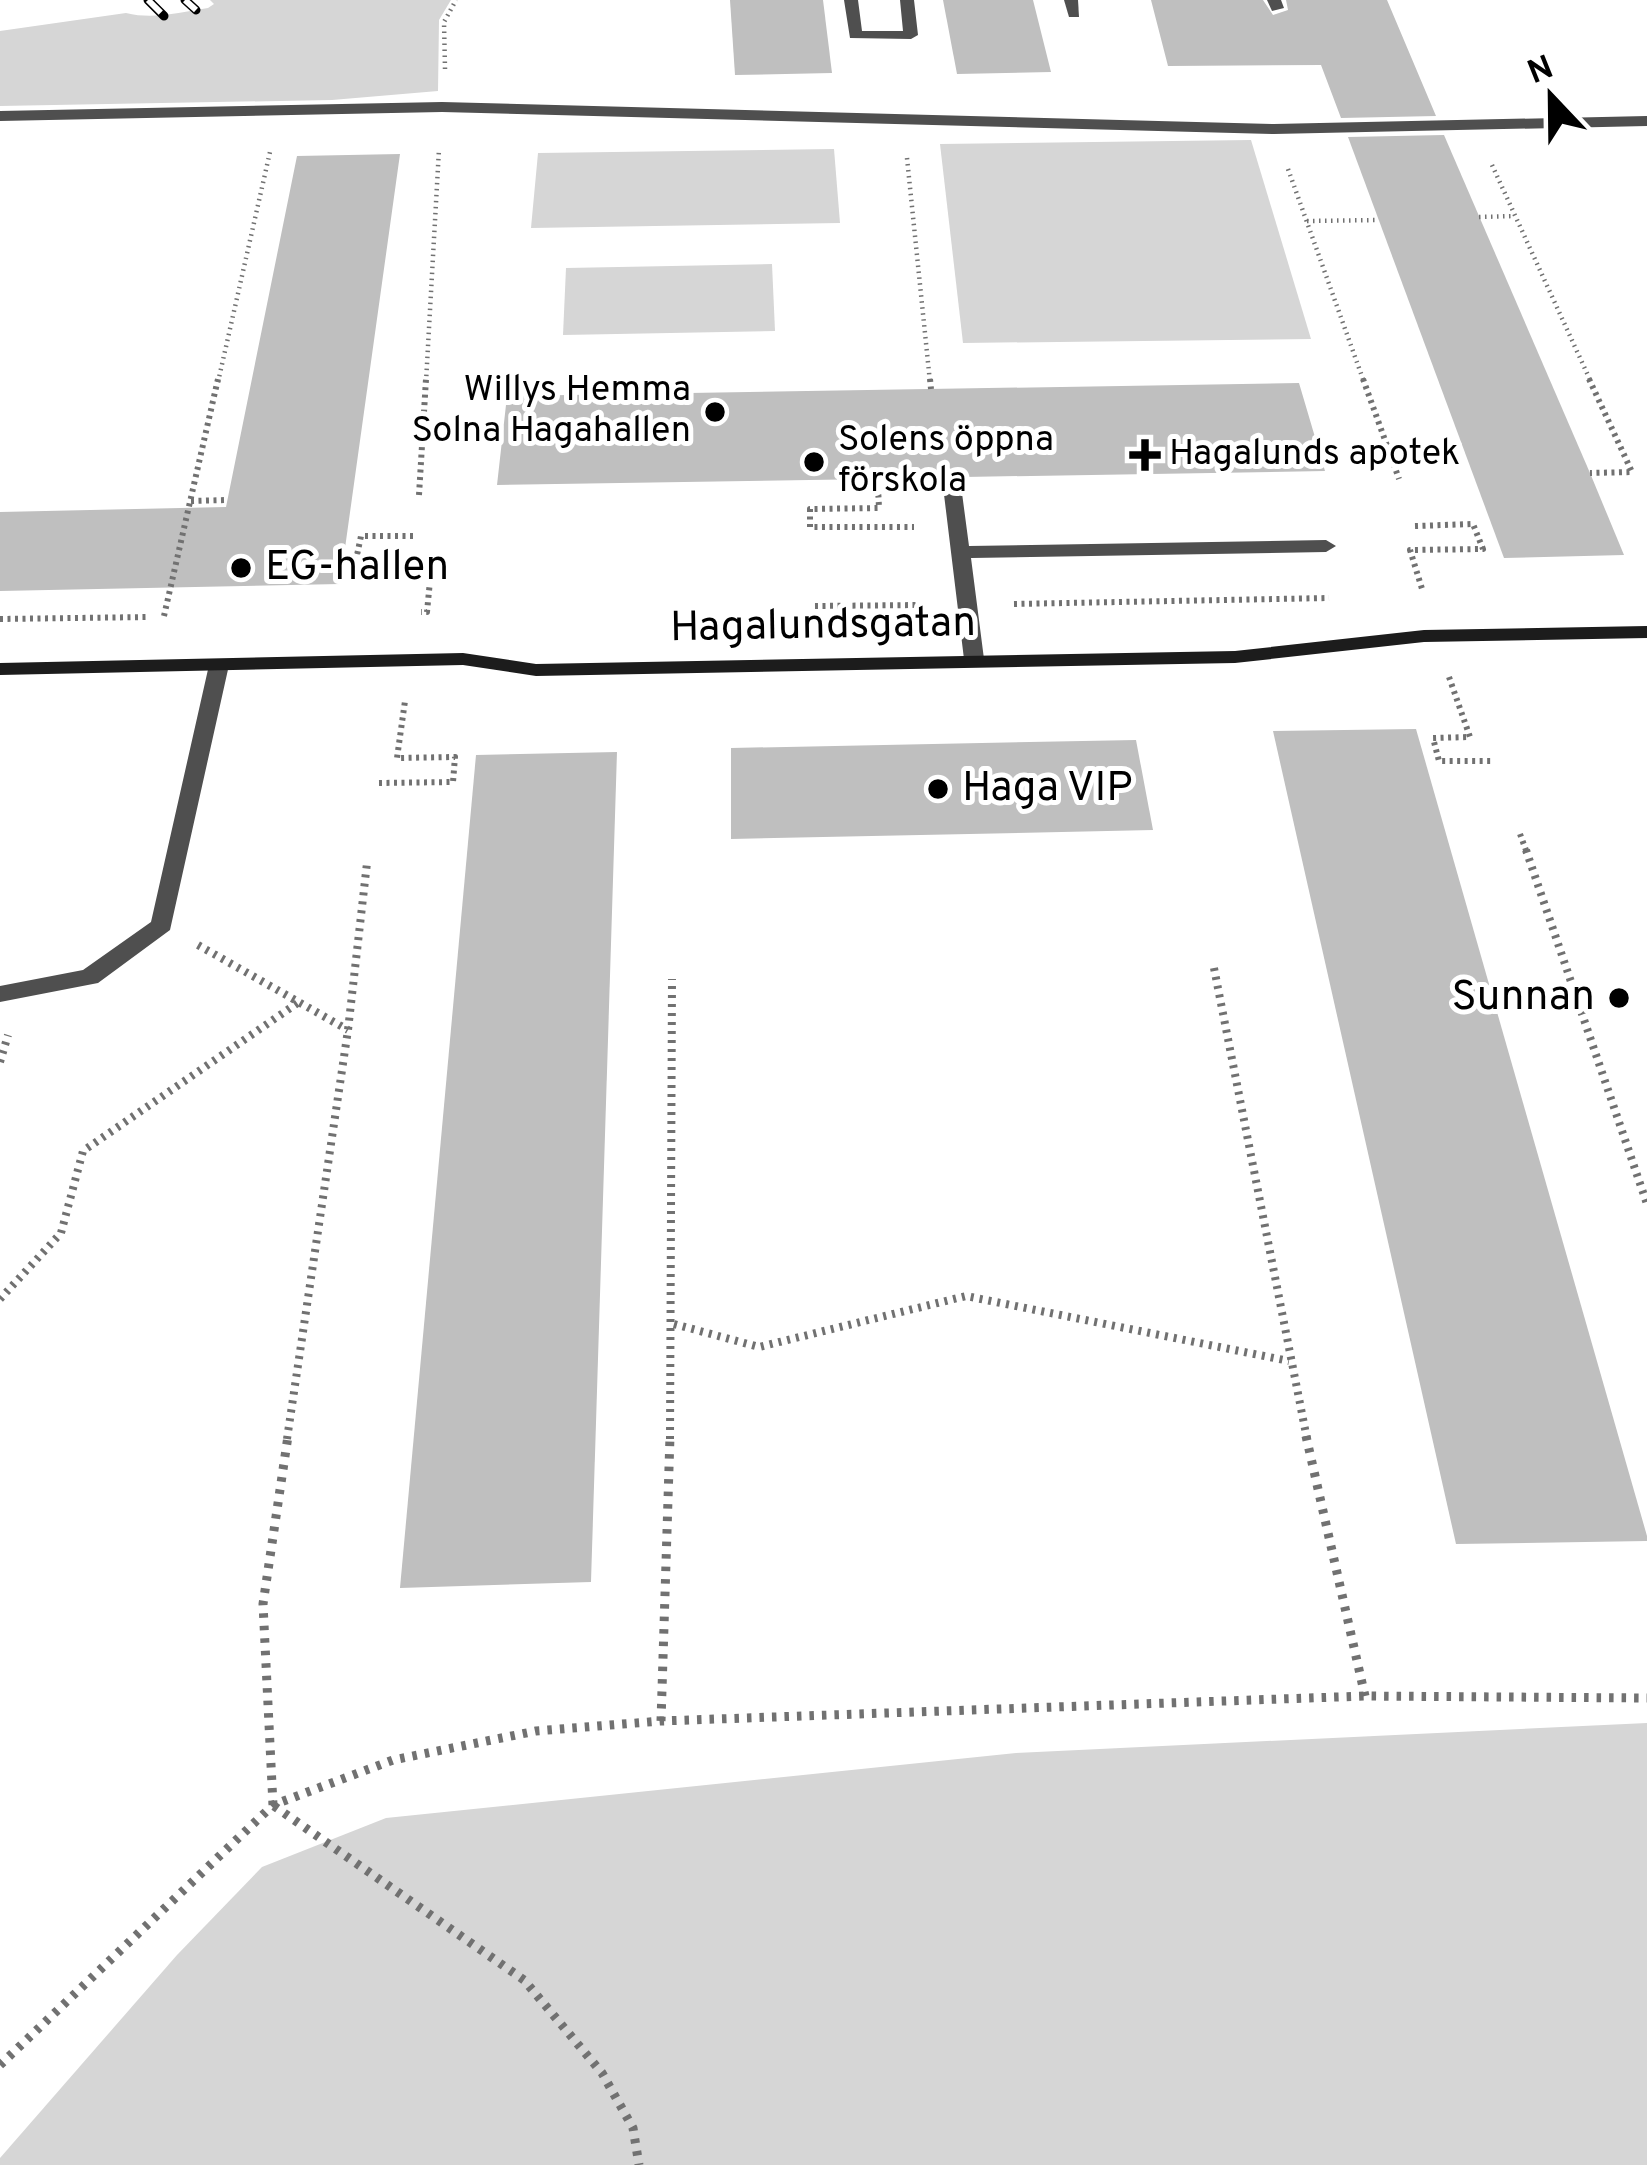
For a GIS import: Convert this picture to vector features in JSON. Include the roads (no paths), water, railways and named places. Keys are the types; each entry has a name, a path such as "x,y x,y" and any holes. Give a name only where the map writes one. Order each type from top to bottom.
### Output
{"street":[{"path":"851,0 855,35 911,35 907,0"},
{"path":"0,116 442,107 1274,129 1647,121"},
{"path":"951,478 974,659"},
{"path":"960,552 1326,546"},
{"name":"Hagalundsgatan","path":"0,669 463,659 536,670 1235,657 1424,636 1647,632"},
{"path":"0,994 90,977 161,925 219,664"}],"railway":[{"path":"148,0 164,16"},
{"path":"185,0 196,10"}],"place":[{"name":"Willys Hemma Solna Hagahallen","path":"715,412"},
{"name":"Hagalunds apotek","path":"1145,455"},
{"name":"Solens öppna förskola","path":"814,462"},
{"name":"EG-hallen","path":"241,568"},
{"name":"Haga VIP","path":"938,789"},
{"name":"Sunnan","path":"1619,998"}]}
